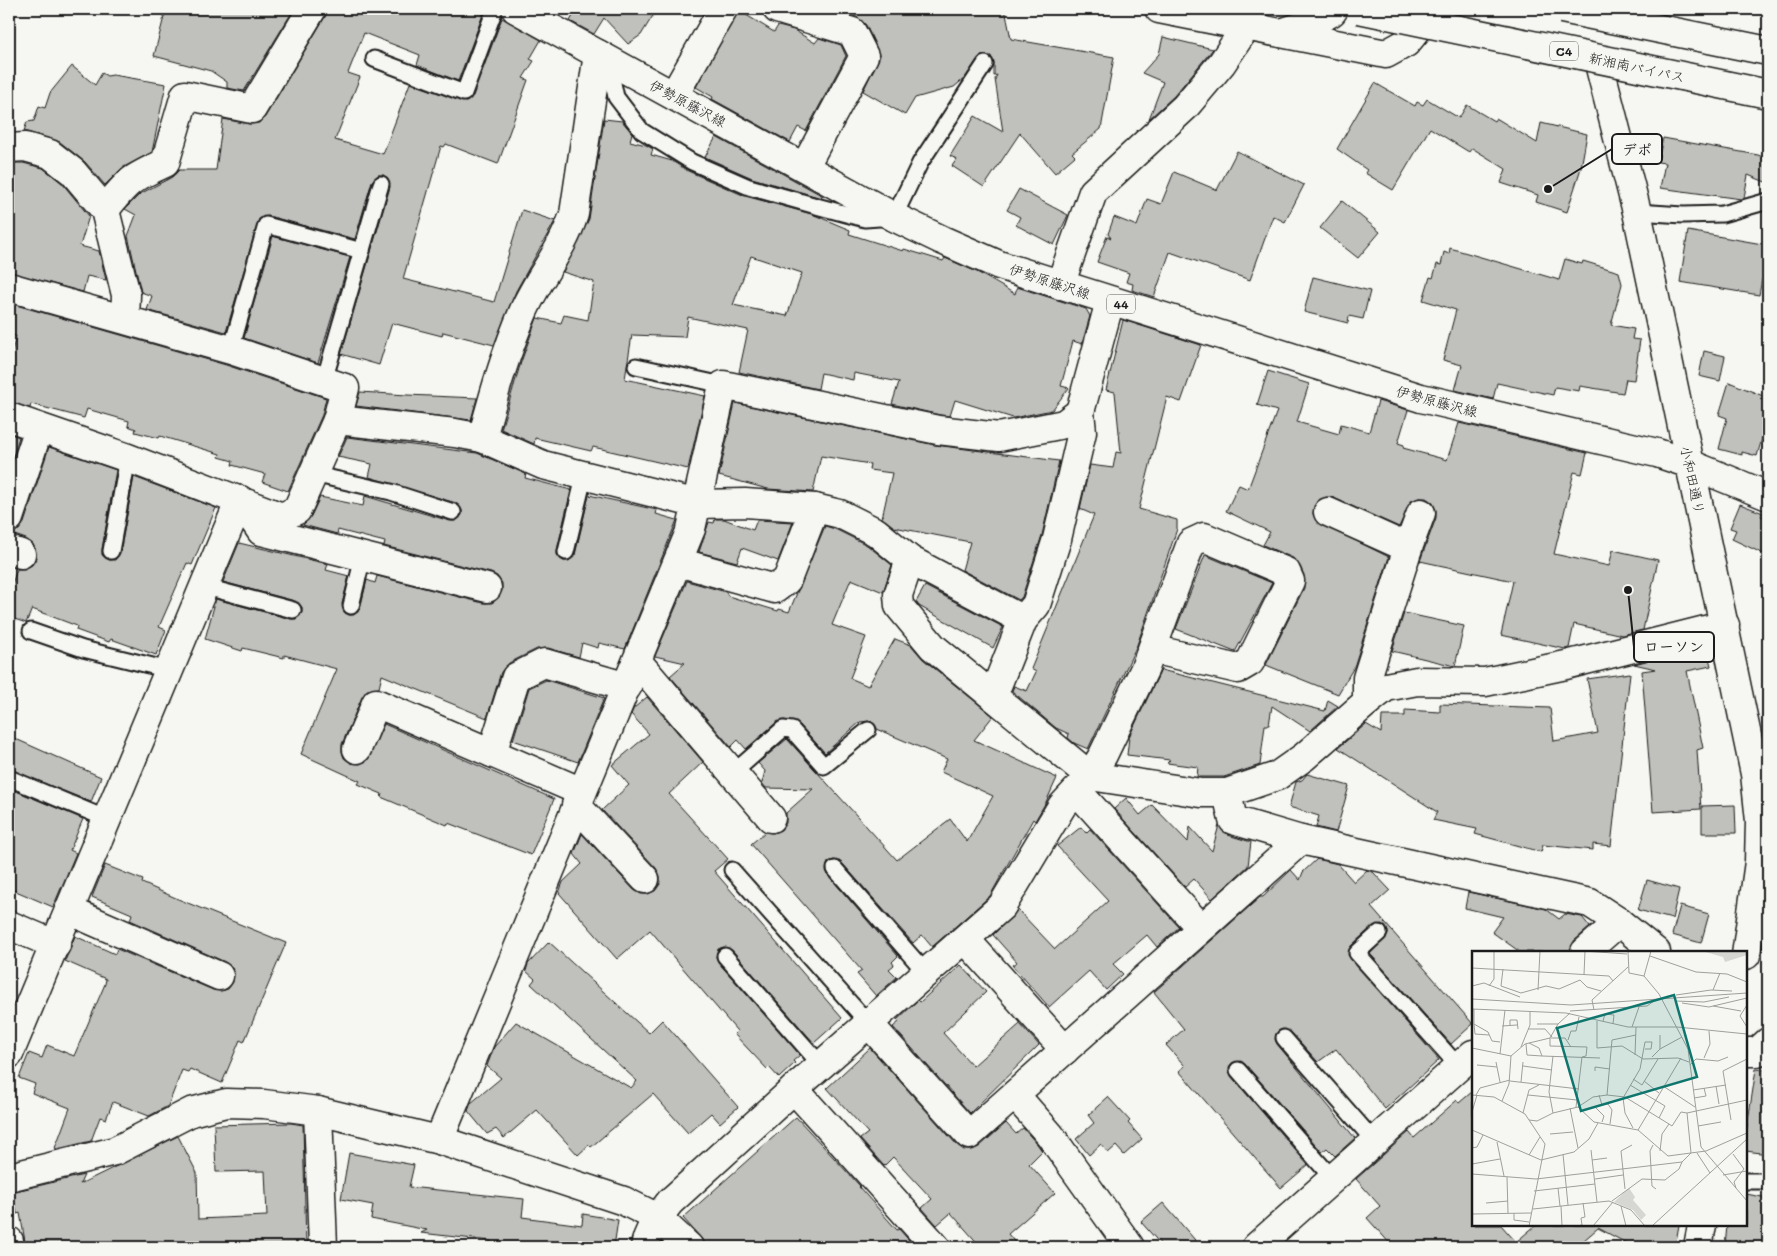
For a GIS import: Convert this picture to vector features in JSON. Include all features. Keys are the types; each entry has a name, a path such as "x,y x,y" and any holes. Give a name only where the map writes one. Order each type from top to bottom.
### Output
{"main road":[{"path":"105,210 124,186 135,176 165,163 185,94 252,108 312,9"},
{"name":"伊勢原藤沢線","path":"516,9 894,216 999,265 1421,398 1657,453 1690,464 1768,496"},
{"path":"674,95 723,9"},
{"path":"777,9 852,32 864,56 805,166"},
{"path":"1160,9 1386,54 1406,43 1431,13 1438,9"},
{"path":"1281,33 1311,23 1332,12 1334,9"},
{"name":"新湘南バイパス","path":"1359,9 1768,94"},
{"path":"1465,9 1768,79"},
{"path":"1562,9 1768,51"},
{"name":"小和田通り","path":"1585,9 1591,39 1637,212 1756,774 1760,820 1758,872 1747,951"},
{"path":"1629,46 1686,50 1756,23"},
{"path":"1739,72 1727,56 1728,47 1734,35 1756,23"},
{"path":"1060,285 1093,192 1185,107 1222,63 1246,27"},
{"path":"482,438 500,370 525,308 568,232 574,214 603,57"},
{"path":"9,148 25,147 50,154 73,172 105,210 126,295 125,319"},
{"path":"9,287 231,350 346,388 337,420 297,510 282,517 128,458 9,417"},
{"path":"993,696 1023,620 1036,605 1057,539 1082,432 1080,412 1110,301"},
{"path":"439,1140 691,529 723,385 938,430 999,437 1064,424 1080,412"},
{"path":"337,420 482,438 543,465 698,504 746,503 815,508 840,514 876,532 910,560 1023,620"},
{"path":"9,518 39,428"},
{"path":"240,500 261,531 487,588"},
{"path":"9,1054 70,912 169,670 206,587 240,500"},
{"path":"678,562 775,589 787,580 815,508"},
{"path":"1328,512 1408,548"},
{"path":"1367,702 1368,678 1408,548 1421,513"},
{"path":"645,1247 646,1241 658,1218 670,1202 794,1089 966,940 1002,906 1062,806 1083,784 1103,755 1152,649 1191,542 1204,537 1286,572 1290,581 1250,662 1238,669 1152,649"},
{"path":"910,560 898,594 899,606 933,647 993,696 1083,784 1201,928"},
{"path":"1083,784 1201,793 1227,793 1277,776 1304,756 1386,687 1417,680 1484,682 1566,665 1725,624"},
{"path":"637,661 771,818"},
{"path":"492,754 516,678 544,663 627,686"},
{"path":"357,749 376,704 492,754 579,798 645,879"},
{"path":"1227,793 1233,820 1301,840 1590,903 1619,922 1655,951"},
{"path":"869,1024 969,1135 1301,840"},
{"path":"70,912 220,976"},
{"path":"1586,951 1619,922"},
{"path":"9,925 56,945"},
{"path":"966,940 1065,1050"},
{"path":"1747,1052 1757,1052 1768,1042"},
{"path":"1258,1247 1466,1061"},
{"path":"794,1089 936,1247"},
{"path":"1015,1094 1050,1134 1130,1247"},
{"path":"9,1177 115,1151 191,1112 226,1104 264,1104 318,1111 439,1140 624,1201 658,1218 689,1247"},
{"path":"318,1111 323,1247"},
{"path":"1698,1247 1702,1226"},
{"path":"9,1242 10,1247"}],"lane":[{"path":"374,59 464,93 495,9"},
{"path":"1670,9 1756,23"},
{"path":"603,57 616,97 642,131 692,162 749,187 865,219 894,216 920,163 985,64"},
{"path":"324,381 381,184"},
{"path":"1637,212 1684,215 1722,214 1768,201"},
{"path":"231,350 266,225 362,251"},
{"path":"636,366 723,385"},
{"path":"112,551 128,458"},
{"path":"313,474 391,492 453,512"},
{"path":"566,552 584,476"},
{"path":"351,606 363,557"},
{"path":"206,587 293,610"},
{"path":"31,631 83,649 169,670"},
{"path":"733,773 783,729 792,730 824,766 868,730"},
{"path":"9,778 107,820"},
{"path":"835,869 927,974"},
{"path":"732,870 869,1024"},
{"path":"1379,933 1357,953 1466,1061"},
{"path":"726,956 822,1065"},
{"path":"1284,1038 1375,1142"},
{"path":"1238,1070 1333,1179"},
{"path":"1747,1181 1768,1181"}],"building":[{"path":"166,9 294,9 244,91 227,88 227,82 211,71 154,56"},
{"path":"328,9 476,9 484,12 458,81 417,65 420,55 364,33 348,73 360,77 335,140 383,154 410,83 466,102 473,96 502,18 541,40 530,59 534,61 523,78 528,80 498,164 446,144 444,147 441,146 403,279 494,302 522,210 555,221 516,291 494,345 443,332 442,336 392,323 379,365 341,354 390,187 388,178 383,175 378,175 372,181 355,239 268,216 259,219 226,332 147,310 152,296 141,292 128,236 136,215 125,209 140,194 172,177 179,170 216,170 223,119 249,124 259,123 265,117"},
{"path":"577,9 657,9 641,35 628,44 604,18 594,34 570,21"},
{"path":"846,9 1005,9 1011,39 1114,57 1101,129 1072,153 1075,156 1055,173 1020,133 984,187 952,166 957,159 950,156 975,116 1003,132 995,79 997,75 994,76 994,64 991,56 980,56 965,78 954,87 915,98 905,115 863,91 880,56 866,25 857,17 845,14"},
{"path":"738,10 774,32 778,26 794,30 815,43 819,38 841,45 846,56 806,131 798,127 790,142 712,99 713,97 696,87"},
{"path":"1163,37 1213,49 1174,96 1149,119 1163,82 1142,73 1159,54"},
{"path":"72,66 95,85 102,73 107,76 113,75 166,84 152,152 122,168 105,185 85,162 60,142 24,131 27,122 34,121 39,106 45,108 50,93"},
{"path":"1375,83 1415,106 1417,102 1423,105 1427,99 1459,118 1467,105 1494,121 1496,118 1537,143 1541,123 1587,134 1581,168 1567,212 1536,202 1538,195 1501,183 1506,169 1472,148 1469,152 1430,128 1393,190 1365,173 1367,170 1337,149"},
{"path":"604,119 622,121 632,133 630,141 653,149 651,155 672,161 688,171 745,196 812,214 850,230 849,234 903,251 904,249 943,261 945,258 977,272 1015,294 1017,287 1086,309 1090,316 1082,344 1073,341 1061,386 1069,388 1052,410 1013,418 955,400 950,416 892,404 899,382 854,373 853,380 821,373 818,389 739,372 748,330 688,317 685,337 632,335 625,379 705,396 688,469 593,447 591,451 535,438 534,444 501,429 521,362 537,318 561,323 564,315 588,320 594,282 563,272 589,219","holes":["751,256 802,273 787,316 733,305"]},
{"path":"716,137 823,196 821,198 752,178 705,157"},
{"path":"1663,138 1758,155 1768,159 1768,183 1748,175 1744,198 1741,199 1660,188 1665,163 1658,162"},
{"path":"1237,151 1304,185 1285,222 1273,216 1250,280 1170,252 1154,297 1132,290 1133,284 1126,282 1129,273 1097,262 1107,236 1111,238 1108,234 1114,217 1137,226 1147,199 1161,204 1174,172 1217,190"},
{"path":"14,163 23,163 43,168 62,183 89,216 80,246 99,251 106,280 87,276 83,292 9,272 9,181"},
{"path":"1019,189 1068,215 1054,245 1016,225 1020,217 1007,210"},
{"path":"1342,201 1380,232 1358,258 1320,228"},
{"path":"1688,231 1768,245 1768,280 1762,279 1759,295 1680,282"},
{"path":"273,236 350,257 318,363 244,338"},
{"path":"1450,248 1559,280 1565,259 1582,264 1583,261 1619,272 1622,284 1611,325 1634,329 1632,339 1640,340 1634,380 1626,379 1623,393 1580,386 1579,391 1555,387 1553,395 1497,383 1493,399 1455,390 1462,365 1443,360 1456,310 1423,300 1430,277 1433,278 1437,264 1441,265 1444,252 1449,254"},
{"path":"1313,277 1370,291 1363,319 1349,316 1348,323 1304,312"},
{"path":"9,303 226,365 326,398 322,415 288,491 262,482 265,474 232,465 233,461 219,457 220,454 160,436 159,438 135,432 136,429 128,426 129,421 87,409 84,418 31,404 30,408 9,402 9,363 16,336 9,334"},
{"path":"1123,320 1201,345 1181,402 1167,397 1139,509 1177,520 1177,529 1137,645 1088,749 1074,743 1068,738 1069,734 1056,728 1012,691 1014,686 1027,691 1036,672 1031,669 1094,515 1080,509 1090,465 1113,468 1116,452 1121,453 1115,392 1106,390"},
{"path":"1704,351 1725,356 1720,381 1699,376"},
{"path":"1268,371 1309,384 1297,422 1339,434 1341,424 1369,432 1378,401 1408,410 1398,443 1404,445 1403,448 1447,460 1459,423 1587,453 1582,474 1574,472 1554,554 1609,566 1613,550 1658,560 1643,630 1622,635 1574,624 1569,648 1565,649 1501,635 1513,581 1420,561 1436,518 1436,510 1433,503 1426,498 1411,501 1399,527 1334,498 1326,497 1319,500 1314,506 1313,514 1316,521 1389,557 1354,667 1338,694 1266,665 1304,588 1304,575 1300,566 1293,558 1263,545 1270,532 1226,511 1239,485 1248,489 1277,411 1257,405"},
{"path":"1729,382 1768,398 1768,437 1763,435 1757,456 1742,452 1742,455 1719,449 1727,418 1719,415"},
{"path":"360,392 477,398 471,420 356,406"},
{"path":"735,403 935,445 1059,461 1042,535 1022,597 1019,600 962,570 970,542 894,527 882,518 892,473 869,470 870,464 821,456 813,492 768,489 719,476"},
{"path":"9,433 19,437 9,469"},
{"path":"347,437 477,453 526,474 525,478 571,490 557,550 557,555 563,561 569,561 575,555 589,495 657,510 656,514 677,520 625,649 599,643 598,648 582,643 579,657 548,648 537,649 509,663 501,672 487,718 382,675 379,688 367,690 362,697 342,744 344,758 351,763 360,764 367,761 384,724 554,799 531,855 448,823 447,825 381,797 382,794 358,784 360,781 301,754 337,669 284,655 284,658 243,648 242,651 205,639 216,599 291,619 296,619 302,613 302,607 295,601 223,582 239,543 328,564 326,570 349,576 342,604 344,612 349,615 354,615 360,609 367,580 375,583 377,576 483,603 492,603 498,598 502,591 502,583 497,576 491,573 384,546 385,542 338,530 337,534 303,525 311,516 320,497 363,506 365,496 450,521 455,521 462,515 462,510 456,503 369,477 372,464 338,457"},
{"path":"49,447 116,470 102,549 102,555 109,560 115,560 120,553 134,477 216,508 192,565 187,563 159,627 166,630 156,655 111,639 109,642 76,630 77,626 32,609 26,623 9,617 9,593 17,569 25,569 32,565 36,559 36,551 33,544 26,539 9,533 19,530 24,523"},
{"path":"1740,504 1763,513 1761,516 1768,519 1768,556 1732,539 1736,530 1730,528"},
{"path":"715,519 724,519 753,530 757,520 793,522 778,561 742,548 737,562 699,552 709,522 714,523"},
{"path":"825,526 867,545 892,565 883,592 851,579 832,625 866,637 850,678 868,686 895,639 911,645 923,659 993,716 974,740 1057,778 1046,802 1035,821 1033,819 990,896 932,947 922,935 913,943 842,863 834,860 828,862 826,870 828,875 898,956 892,962 894,965 889,969 897,977 876,996 857,974 862,971 751,844 765,832 773,833 781,830 786,823 786,813 813,789 766,788 762,783 765,771 758,763 787,739 897,860 950,819 967,842 993,796 941,772 947,759 877,729 871,721 860,722 825,753 799,724 784,720 777,722 746,749 738,740 731,747 670,676 685,663 655,656 687,581 726,592 728,596 778,611 779,609 789,612"},
{"path":"1205,555 1272,583 1235,652 1176,629"},
{"path":"925,586 1003,627 993,648 919,606 916,602"},
{"path":"1404,613 1464,626 1455,666 1392,651"},
{"path":"1706,646 1711,666 1687,671 1703,748 1697,750 1701,809 1653,812 1642,671 1656,669 1634,664"},
{"path":"1161,670 1325,711 1328,700 1338,706 1310,731 1272,706 1269,725 1265,725 1260,765 1224,777 1197,777 1198,767 1167,763 1170,760 1127,755 1129,737"},
{"path":"1630,673 1611,846 1593,844 1593,850 1543,845 1541,852 1475,834 1477,829 1433,820 1437,812 1338,748 1366,724 1381,733 1382,716 1405,716 1405,710 1440,712 1440,704 1550,708 1554,741 1598,733 1587,679"},
{"path":"546,680 604,698 578,762 513,740 529,688"},
{"path":"647,697 703,762 669,794 728,859 714,871 842,1018 814,1043 732,950 724,947 718,949 716,957 718,962 800,1055 793,1061 795,1063 779,1078 769,1067 767,1069 734,1034 737,1031 650,930 617,959 559,893 563,882 582,864 574,854 582,834 634,890 641,894 648,894 655,891 660,884 660,876 656,868 602,810 629,785 612,765 649,734 631,714 634,708"},
{"path":"9,736 101,777 91,802 9,769"},
{"path":"1307,774 1349,786 1336,832 1316,827 1319,816 1289,807 1296,782 1302,780"},
{"path":"9,788 83,819 70,850 76,853 53,907 9,888"},
{"path":"1126,798 1140,815 1152,805 1188,842 1190,827 1212,851 1219,825 1228,835 1251,842 1248,866 1212,899 1194,879 1185,887 1114,809"},
{"path":"1735,805 1736,833 1702,833 1702,806"},
{"path":"1081,827 1086,833 1090,829 1179,927 1157,947 1147,935 1113,964 1123,974 1106,990 1089,971 1049,1007 1012,965 1017,962 993,935 1018,910 1055,949 1108,901 1057,846"},
{"path":"1317,859 1338,864 1354,882 1367,870 1373,872 1390,890 1371,907 1472,1025 1451,1044 1370,954 1388,935 1388,931 1382,924 1373,926 1351,946 1348,955 1439,1060 1385,1109 1336,1049 1318,1062 1291,1032 1283,1029 1278,1031 1275,1039 1277,1044 1355,1138 1335,1156 1327,1148 1322,1152 1245,1064 1241,1061 1232,1063 1229,1067 1231,1076 1308,1165 1281,1188 1179,1071 1185,1066 1166,1045 1184,1029 1154,992 1260,897 1263,897 1291,870 1300,880 1303,872"},
{"path":"105,865 143,880 142,883 178,899 286,943 244,1042 240,1040 222,1083 190,1069 188,1072 182,1070 168,1106 149,1116 113,1102 106,1119 100,1117 91,1141 57,1149 55,1148 70,1108 32,1093 35,1084 19,1078 29,1053 42,1058 47,1045 74,1056 105,984 106,979 65,961 75,936 115,954 117,949 213,990 221,991 228,989 233,982 234,974 232,967 225,962 130,920 132,914 92,897"},
{"path":"1647,880 1679,889 1672,919 1638,910"},
{"path":"1468,892 1546,909 1559,919 1565,914 1582,917 1590,927 1574,941 1570,951 1519,951 1492,932 1503,917 1465,908"},
{"path":"1680,906 1709,914 1701,943 1672,935"},
{"path":"549,942 649,1033 662,1020 738,1107 720,1123 711,1113 688,1133 653,1094 591,1147 589,1145 578,1155 537,1110 504,1138 496,1129 487,1134 468,1111 471,1103 501,1078 487,1066 494,1047 516,1022 631,1088 637,1081 531,984 535,979 526,971 528,964"},
{"path":"961,965 986,992 943,1033 973,1066 1020,1024 1039,1045 970,1113 893,1027 899,1022 897,1020 918,1000 920,1002"},
{"path":"870,1048 957,1145 964,1150 972,1150 979,1147 1006,1123 1016,1134 1023,1128 1038,1145 1042,1151 1029,1164 1055,1193 1008,1234 1019,1247 981,1247 951,1213 937,1225 922,1208 932,1199 893,1157 884,1166 860,1139 868,1133 827,1088"},
{"path":"1756,1069 1768,1070 1768,1154 1747,1151 1747,1128"},
{"path":"1472,1092 1472,1226 1502,1226 1516,1242 1535,1226 1679,1226 1675,1247 1634,1247 1598,1228 1576,1247 1393,1247 1367,1218 1380,1206 1356,1179 1409,1132 1414,1138 1457,1100 1459,1103"},
{"path":"1108,1097 1130,1121 1128,1123 1142,1139 1124,1155 1116,1146 1108,1153 1101,1144 1089,1155 1076,1139 1094,1123 1088,1115"},
{"path":"796,1117 860,1186 897,1230 899,1229 914,1246 709,1247 683,1218"},
{"path":"291,1123 303,1125 306,1247 26,1247 20,1213 17,1214 12,1192 84,1175 80,1184 178,1136 197,1173 198,1219 267,1216 265,1171 216,1172 214,1125"},
{"path":"349,1153 414,1165 409,1187 524,1199 522,1217 582,1225 583,1214 618,1220 614,1247 490,1247 491,1241 421,1233 427,1230 371,1219 373,1205 341,1199"},
{"path":"1747,1194 1768,1198 1768,1247 1725,1247 1727,1226 1747,1226"},
{"path":"1163,1203 1201,1247 1163,1247 1141,1222"}],"place":[{"name":"デポ","path":"1548,189"},
{"name":"ローソン","path":"1628,590"}]}
